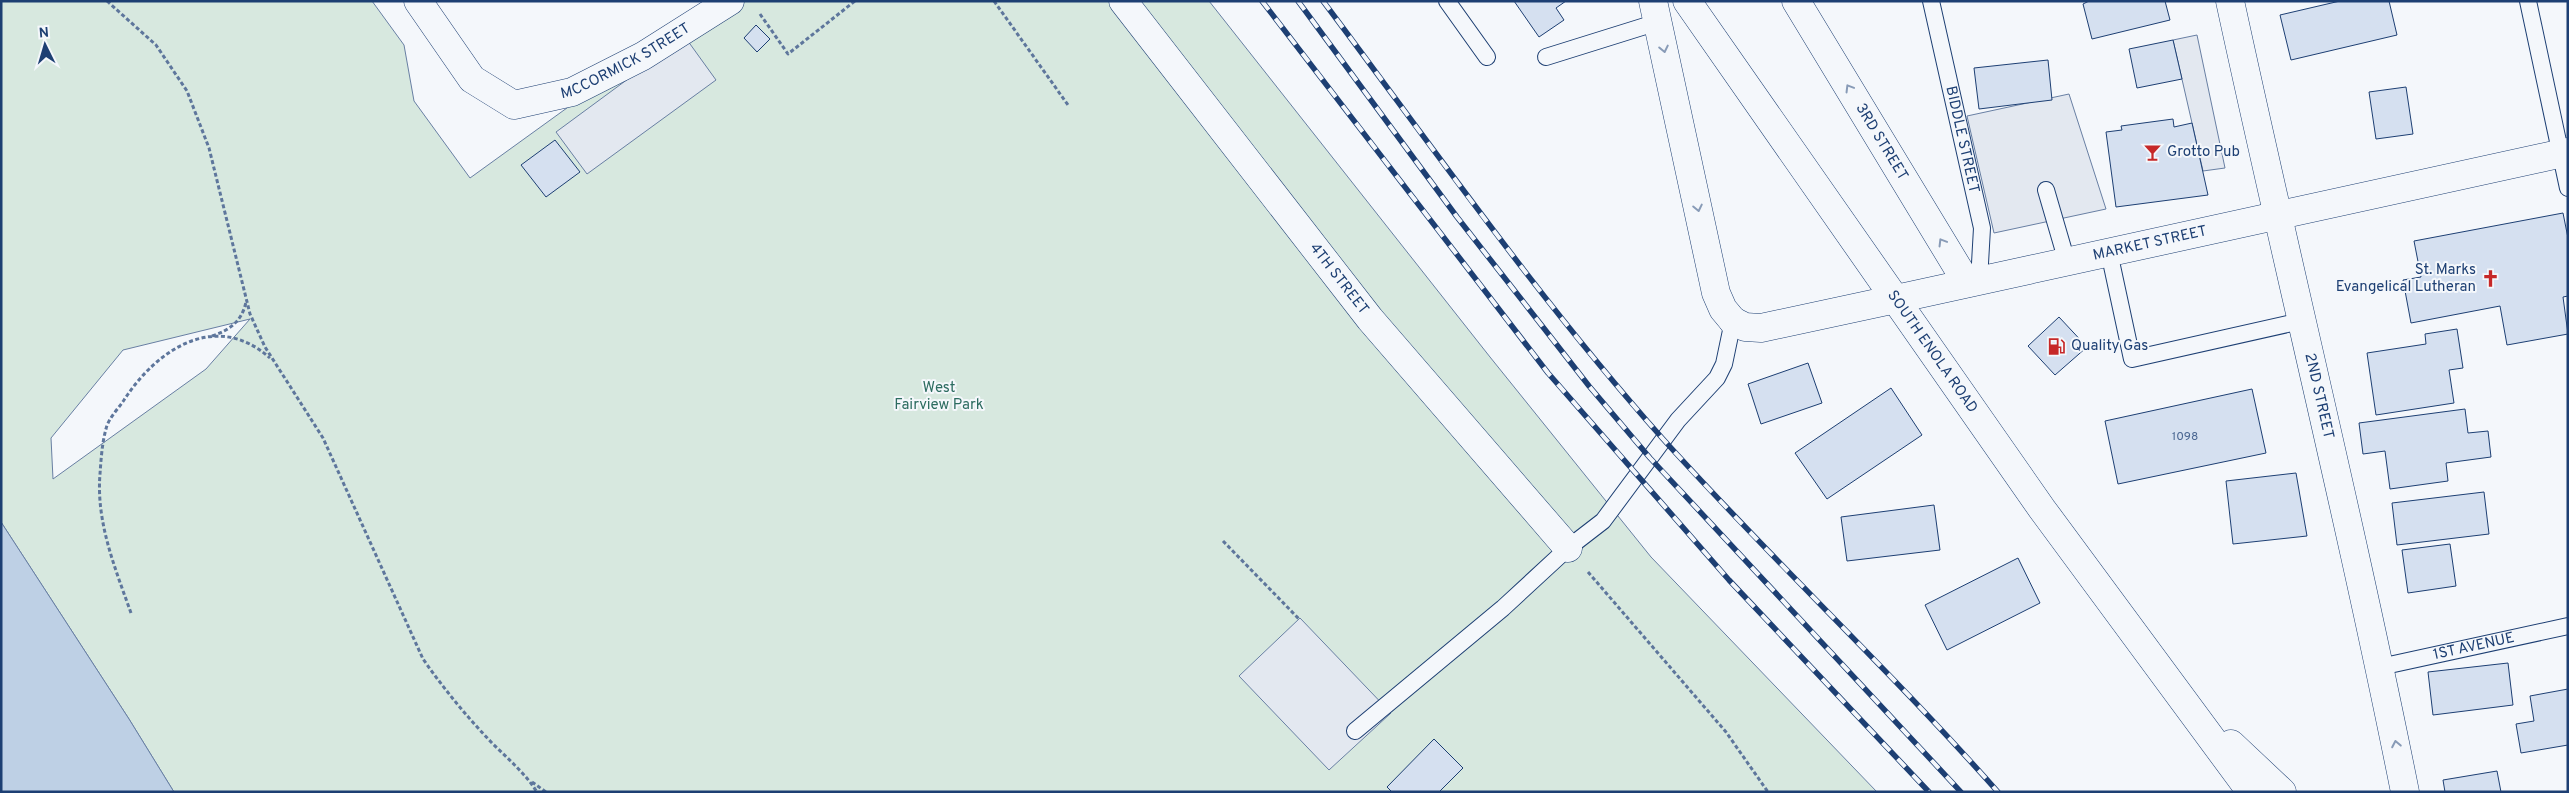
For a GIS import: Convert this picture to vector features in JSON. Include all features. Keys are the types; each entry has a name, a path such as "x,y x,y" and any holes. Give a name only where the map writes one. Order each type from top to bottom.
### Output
{"street":[{"name":"MCCORMICK STREET","path":"418,1 472,78 514,106 572,92 643,56 730,1"},
{"name":"4TH STREET","path":"1123,1 1370,319 1568,548"},
{"name":"SOUTH ENOLA ROAD","path":"1687,1 2042,509 2251,792"},
{"name":"3RD STREET","path":"1796,1 1973,282"},
{"name":"2ND STREET","path":"2230,1 2276,216 2380,667 2406,792"},
{"path":"1656,12 1716,294 1733,322"},
{"name":"MARKET STREET","path":"1733,322 1745,327 1761,328 2564,153"},
{"name":"SOUTH ENOLA ROAD","path":"2183,698 2282,792"}],"lane":[{"path":"1447,1 1487,57"},
{"name":"BIDDLE STREET","path":"1931,1 1982,228 1973,282"},
{"path":"2528,1 2564,153 2568,188"},
{"path":"1546,57 1656,12"},
{"path":"2046,190 2067,262"},
{"path":"2109,252 2132,359 2301,321"},
{"path":"1355,731 1504,608 1568,548 1603,521 1678,420 1717,378 1724,364 1733,322"},
{"name":"1ST AVENUE","path":"2380,667 2568,626"}],"path":[{"path":"107,1 156,46 187,91 209,148 246,296 265,347 323,438 423,659 445,690 491,742 529,780 546,792"},
{"path":"756,9 788,54 855,1"},
{"path":"994,1 1068,105"},
{"path":"209,337 235,325 242,315 246,296"},
{"path":"131,613 99,511 100,474 106,428 133,385 158,358 187,341 209,337 235,337 257,346 276,363"},
{"path":"1223,541 1298,619"},
{"path":"1568,548 1726,732 1768,792"},
{"path":"529,780 537,792"}],"green space":[{"name":"West Fairview Park","path":"1,1 372,1 404,45 414,101 470,178 715,1 1209,1 1490,357 1651,557 1877,792 174,792 1,522","holes":["250,319 206,369 53,479 51,438 123,350"]}],"shaded area":[{"path":"2197,35 2225,168 2203,171 2173,40"},
{"path":"685,37 716,80 587,174 556,132"},
{"path":"2069,94 2106,209 1994,233 1967,116"},
{"path":"1300,618 1391,713 1329,770 1239,676"}],"water":[{"path":"1,522 129,719 174,792 1,792"}],"building":[{"path":"1514,1 1566,1 1556,8 1564,20 1539,37"},
{"path":"2089,1 2165,1 2170,20 2092,39 2083,4"},
{"path":"2340,1 2389,1 2397,35 2291,60 2280,15"},
{"path":"756,25 770,39 757,52 744,38"},
{"path":"2173,40 2182,79 2137,88 2129,49"},
{"path":"2048,60 2052,100 1979,109 1974,68"},
{"path":"2406,87 2413,134 2376,139 2369,92"},
{"name":"Grotto Pub","path":"2173,119 2174,127 2192,123 2208,195 2116,207 2106,132 2122,130 2121,126"},
{"path":"555,140 580,172 546,197 521,165"},
{"name":"St. Marks Evangelical Lutheran","path":"2563,213 2568,238 2568,296 2563,297 2568,334 2507,345 2500,306 2411,323 2403,280 2421,277 2414,241"},
{"name":"Quality Gas","path":"2059,317 2087,347 2055,375 2028,346"},
{"path":"2457,329 2463,368 2449,370 2454,403 2376,415 2367,353 2426,344 2425,334"},
{"path":"1808,363 1822,403 1761,424 1748,384"},
{"path":"1891,388 1922,435 1827,499 1795,453"},
{"path":"2252,389 2266,453 2118,484 2105,421"},
{"path":"2465,409 2468,433 2488,431 2491,457 2446,463 2448,481 2390,489 2385,451 2363,454 2359,423"},
{"path":"2296,473 2307,536 2233,544 2226,481"},
{"path":"2484,492 2489,534 2397,545 2392,503"},
{"path":"1934,505 1940,550 1847,561 1841,517"},
{"path":"2450,544 2456,586 2408,593 2402,550"},
{"path":"2018,558 2040,603 1947,650 1925,605"},
{"path":"2508,663 2513,705 2433,715 2428,672"},
{"path":"2568,689 2568,745 2521,753 2516,724 2534,721 2530,696"},
{"path":"1434,739 1463,768 1439,792 1392,792 1387,787"},
{"path":"2497,771 2501,792 2445,792 2443,780"}],"railway":[{"path":"1262,1 1548,373 1729,580 1929,792"},
{"path":"1298,1 1457,217 1589,386 1650,458 1961,792"},
{"path":"1323,1 1488,224 1618,387 1704,484 1915,702 1998,792"}],"place":[{"name":"Grotto Pub","path":"2153,152"},
{"name":"St. Marks Evangelical Lutheran","path":"2490,279"},
{"name":"Quality Gas","path":"2057,346"}]}
